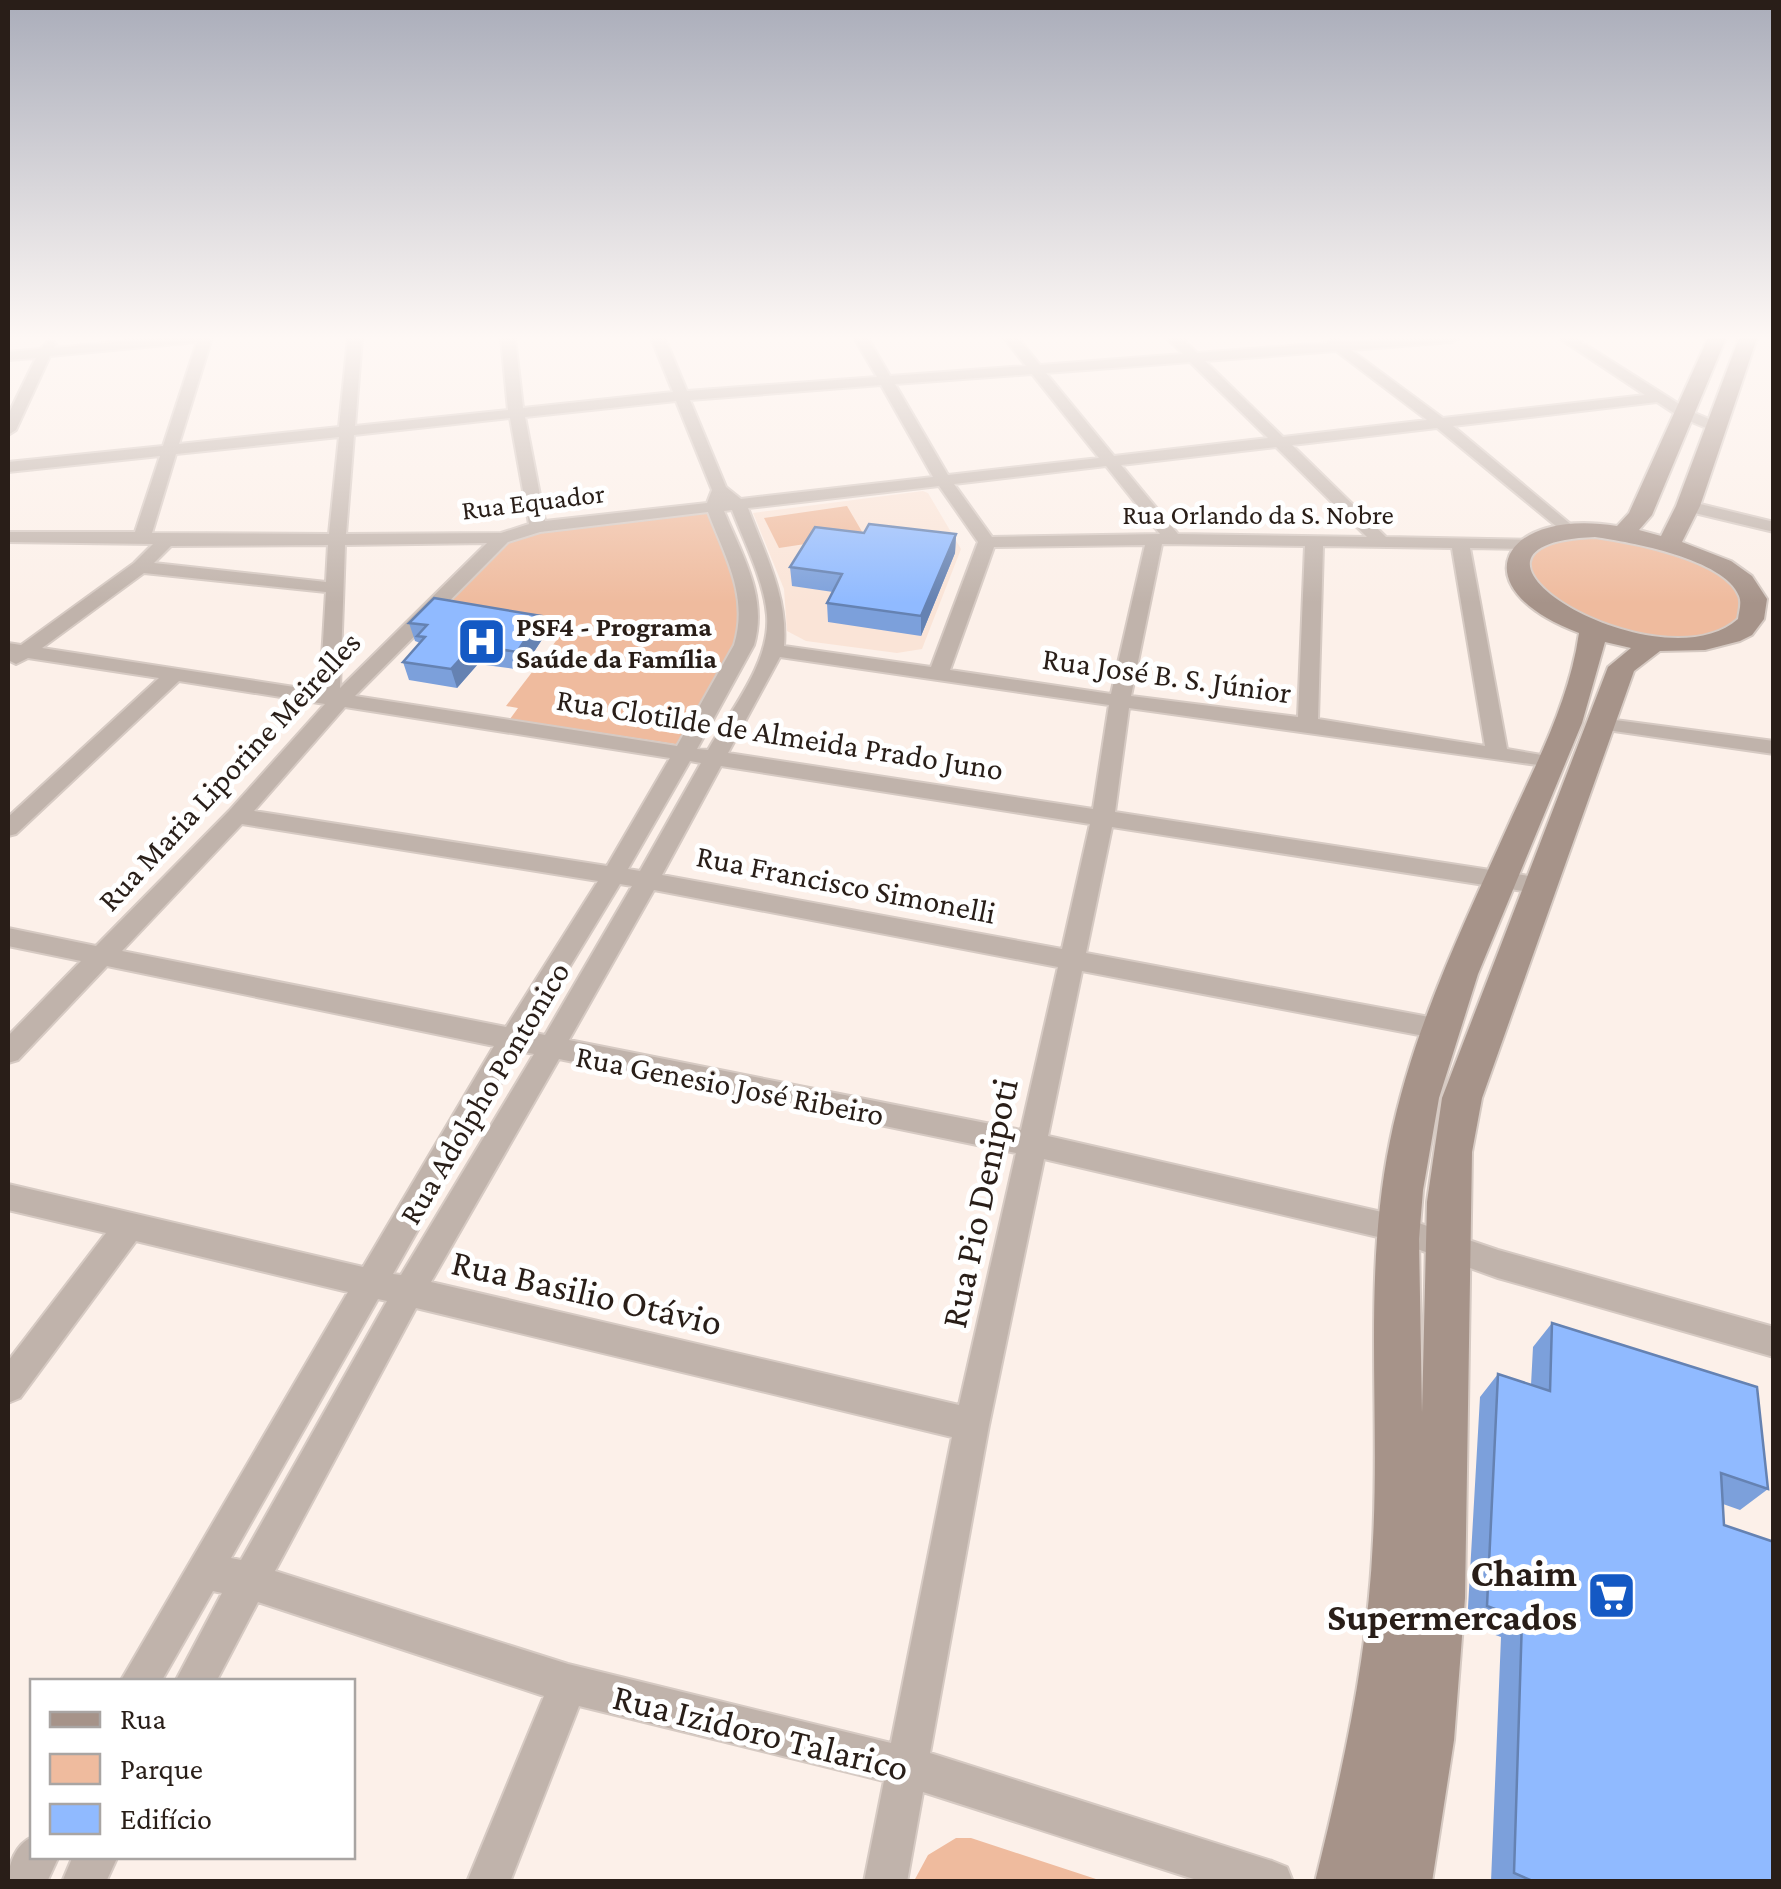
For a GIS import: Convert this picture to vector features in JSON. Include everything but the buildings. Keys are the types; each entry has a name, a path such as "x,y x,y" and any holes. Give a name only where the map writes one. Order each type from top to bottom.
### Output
{"main road":[{"path":"1625,532 1640,515 1680,426"},
{"path":"1669,543 1688,506 1716,427"},
{"path":"1568,531 1625,532 1669,543 1712,560 1747,590 1753,606 1750,620 1738,632 1717,640 1654,643 1593,630 1550,608 1523,585 1516,570 1518,556 1528,544 1568,531"},
{"path":"1402,1882 1422,1771 1435,1656 1442,1545 1452,1152 1462,1098 1551,763 1589,658 1593,630"},
{"path":"1345,1882 1376,1750 1392,1642 1399,1538 1395,1228 1422,1084 1440,1030 1521,883 1600,724 1622,666 1654,643"}],"street":[{"path":"142,537 178,426"},
{"path":"336,698 336,588 345,426"},
{"path":"8,467 380,426"},
{"path":"519,426 538,527"},
{"name":"Rua Adolpho Pontonico","path":"141,1679 611,875 774,650 777,616 772,594 692,426"},
{"path":"912,426 987,542 939,673"},
{"path":"1081,426 1163,540"},
{"path":"1263,426 1380,540"},
{"name":"Rua Equador","path":"8,538 502,538 538,527 724,500 944,481 1408,426"},
{"path":"1444,426 1568,531"},
{"name":"Rua Adolpho Pontonico","path":"196,1679 410,1291 645,880 750,630 750,596 724,500"},
{"path":"1688,506 1774,527"},
{"name":"Rua Maria Liporine Meirelles","path":"8,1053 238,816 336,698 502,538"},
{"name":"Rua Orlando da S. Nobre","path":"987,542 1163,540 1314,544 1380,540 1528,544"},
{"name":"Rua Pio Denipoti","path":"885,1882 972,1425 1102,816 1120,701 1163,540"},
{"path":"13,655 140,567 166,541"},
{"path":"1460,543 1497,755"},
{"path":"1308,724 1314,544"},
{"path":"140,567 336,588"},
{"name":"Rua José B. S. Júnior","path":"774,650 1120,701 1308,724 1551,763"},
{"name":"Rua Clotilde de Almeida Prado Juno","path":"13,655 336,698 1521,883"},
{"path":"8,829 173,676"},
{"path":"1600,724 1774,748"},
{"name":"Rua Francisco Simonelli","path":"238,816 645,880 1440,1030"},
{"name":"Rua Genesio José Ribeiro","path":"8,936 550,1050 1034,1145 1395,1228 1448,1249 1774,1342"},
{"path":"570,948 605,956"},
{"name":"Rua Basilio Otávio","path":"8,1197 128,1228 372,1280 972,1425"},
{"path":"8,1388 128,1228"},
{"name":"Rua Izidoro Talarico","path":"204,1570 250,1581 568,1684 908,1767 1272,1882"},
{"path":"488,1882 568,1684"},
{"path":"23,1882 36,1859"},
{"path":"84,1882 96,1859"}],"shaded area":[{"path":"928,493 961,549 922,649 897,653 806,641 787,631 784,589 753,513"}],"green space":[{"path":"847,506 864,535 779,548 764,518"},
{"path":"714,511 742,600 738,640 681,745 510,719 518,708 506,706 559,637 572,636 426,613 511,540 533,533"},
{"path":"1624,535 1719,569 1747,603 1732,630 1679,641 1610,631 1534,589 1528,557 1538,549 1573,537"},
{"path":"956,1838 971,1838 1102,1881 914,1881 928,1855"}],"place":[{"name":"PSF4 - Programa Saúde da Família","path":"481,642"},
{"name":"Chaim Supermercados","path":"1612,1595"}]}
